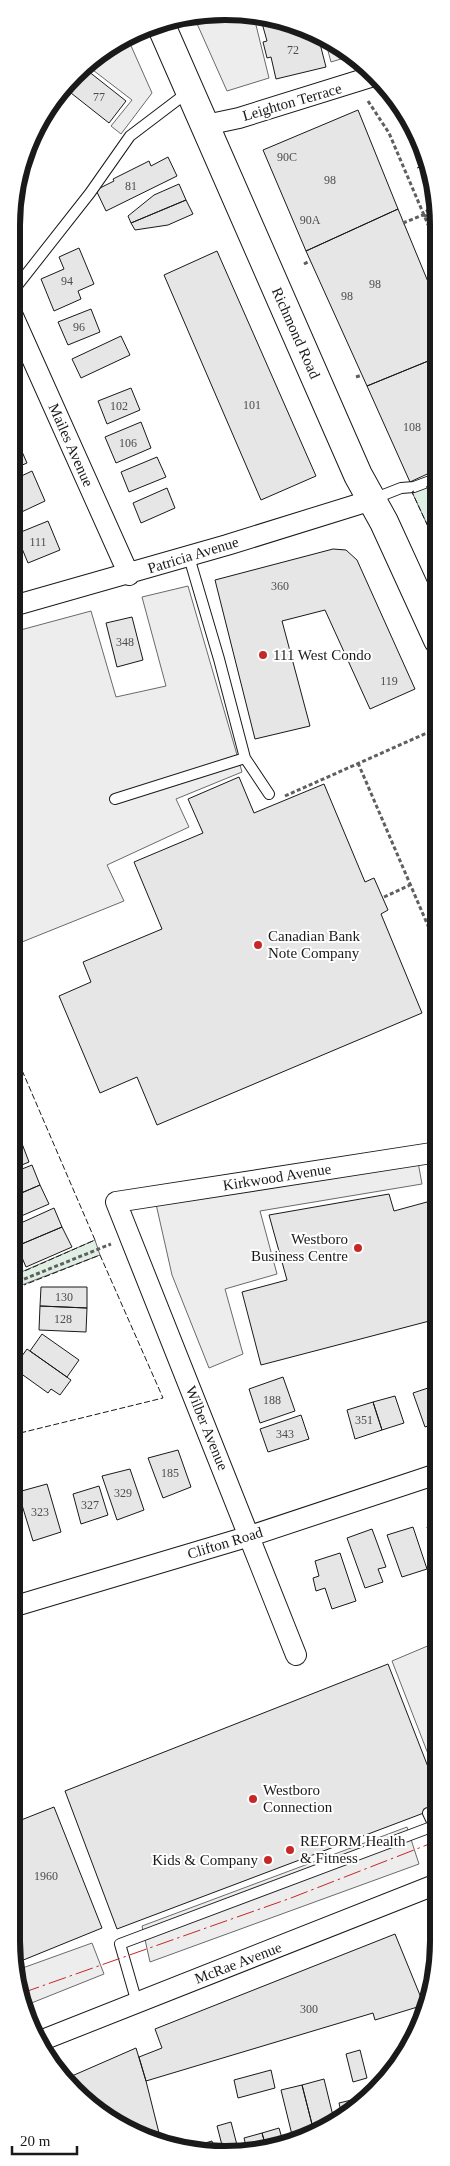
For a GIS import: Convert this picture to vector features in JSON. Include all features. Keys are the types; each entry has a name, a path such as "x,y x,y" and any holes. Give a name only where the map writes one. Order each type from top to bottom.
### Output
{"main road":[{"name":"Richmond Road","path":"163,30 358,475 372,500 430,623"}],"street":[{"name":"Leighton Terrace","path":"206,126 368,78"},
{"name":"Mailes Avenue","path":"20,332 129,574"},
{"name":"Patricia Avenue","path":"20,604 189,557 372,500"},
{"name":"Kirkwood Avenue","path":"116,1202 430,1153"},
{"name":"Wilber Avenue","path":"116,1202 296,1655"},
{"name":"Clifton Road","path":"20,1605 250,1536 430,1476"},
{"name":"McRae Avenue","path":"45,2039 430,1887"}],"lane":[{"path":"20,282 90,193 130,136 191,90"},
{"path":"372,500 401,488 414,487 430,481"},
{"path":"189,557 220,659 244,758 269,794"},
{"path":"115,799 244,758"},
{"path":"428,1813 430,1818"},
{"path":"137,2003 120,1944 430,1832"}],"path":[{"path":"368,101 389,133 430,230"},
{"path":"403,223 423,215 430,208"},
{"path":"423,215 430,217"},
{"path":"304,264 310,261"},
{"path":"356,377 362,375"},
{"path":"269,794 283,796 430,731"},
{"path":"358,762 430,930"},
{"path":"384,896 410,884"},
{"path":"20,1281 130,1236"}],"green space":[{"path":"430,486 430,531 412,492"},
{"path":"95,1240 100,1255 20,1286 20,1273"}],"shaded area":[{"path":"238,20 255,23 269,78 227,91 196,22"},
{"path":"130,43 152,93 121,134 111,126 132,100 92,69"},
{"path":"327,46 344,58 331,62"},
{"path":"188,586 242,772 176,799 189,827 107,865 124,901 20,943 20,630 91,611 116,697 166,686 142,597"},
{"path":"418,1162 422,1184 260,1211 277,1274 225,1289 243,1354 209,1368 172,1275 156,1204"},
{"path":"430,1645 430,1759 392,1661"},
{"path":"407,1827 419,1864 150,1962 142,1926"},
{"path":"92,1943 104,1974 30,2004 22,1968"}],"building":[{"path":"262,24 291,31 316,41 320,43 326,67 276,79 271,57 267,58 263,42 267,41"},
{"path":"89,72 126,101 109,123 71,93"},
{"path":"358,110 398,209 306,251 263,150"},
{"path":"168,157 177,176 106,211 96,190 149,161 151,166"},
{"path":"179,184 186,200 131,223 128,216 154,195"},
{"path":"186,200 193,214 168,225 135,230 131,223"},
{"path":"398,209 430,287 430,360 367,386 306,251"},
{"path":"79,248 94,284 78,291 81,299 54,311 41,279 64,269 59,257"},
{"path":"217,251 316,476 261,500 164,275"},
{"path":"91,309 100,332 68,345 58,322"},
{"path":"121,336 130,355 81,378 72,359"},
{"path":"430,360 430,473 410,482 367,386"},
{"path":"131,388 140,410 107,424 98,401"},
{"path":"141,422 151,448 116,463 105,437"},
{"path":"20,447 27,463 20,466"},
{"path":"157,457 166,477 129,492 121,472"},
{"path":"32,471 45,501 20,513 20,477"},
{"path":"167,488 175,508 141,523 133,503"},
{"path":"48,521 60,550 28,563 20,544 20,532"},
{"name":"111 West Condo","path":"333,549 346,550 357,560 415,689 370,709 325,610 282,621 310,726 255,739 215,580"},
{"path":"132,617 143,660 117,667 106,623"},
{"name":"Canadian Bank Note Company","path":"239,777 254,813 324,784 365,882 374,878 388,910 381,914 422,1013 157,1125 137,1077 100,1093 59,996 91,982 83,962 162,929 134,862 203,833 188,799"},
{"path":"20,1141 29,1162 20,1166"},
{"path":"32,1165 40,1185 20,1194 20,1170"},
{"path":"40,1185 49,1204 20,1217 20,1194"},
{"name":"Westboro Business Centre","path":"389,1194 394,1211 430,1201 430,1321 261,1365 242,1292 287,1280 269,1215"},
{"path":"54,1208 62,1227 20,1245 20,1223"},
{"path":"62,1227 72,1247 26,1267 20,1253 20,1245"},
{"path":"41,1287 87,1287 87,1308 40,1306"},
{"path":"40,1306 87,1308 86,1332 39,1330"},
{"path":"42,1334 79,1360 67,1377 30,1351"},
{"path":"27,1349 71,1380 60,1395 51,1389 48,1393 20,1373 20,1359"},
{"path":"283,1377 295,1411 260,1423 249,1389"},
{"path":"430,1387 430,1425 425,1427 413,1393"},
{"path":"395,1396 404,1423 382,1430 373,1402"},
{"path":"373,1402 382,1430 355,1439 347,1410"},
{"path":"301,1415 309,1439 268,1452 260,1429"},
{"path":"178,1450 191,1487 163,1498 148,1458"},
{"path":"130,1469 144,1510 117,1520 102,1476"},
{"path":"47,1484 61,1532 33,1541 20,1499 20,1491"},
{"path":"99,1486 108,1515 81,1524 73,1494"},
{"path":"430,1526 430,1537 427,1527"},
{"path":"413,1527 427,1569 402,1577 387,1535"},
{"path":"372,1529 386,1567 378,1569 383,1582 365,1588 347,1538"},
{"path":"340,1553 356,1601 332,1609 325,1588 316,1591 313,1578 319,1576 315,1561"},
{"name":"Westboro Connection","path":"388,1664 430,1772 430,1811 117,1929 65,1791"},
{"path":"54,1807 102,1928 21,1961 20,1954 20,1820"},
{"path":"395,1934 421,1999 419,2006 375,2020 373,2013 146,2081 139,2057 162,2048 155,2029"},
{"path":"136,2048 160,2135 122,2119 100,2104 71,2076"},
{"path":"360,2050 367,2078 353,2082 346,2054"},
{"path":"271,2070 275,2088 238,2098 234,2080"},
{"path":"324,2079 333,2115 313,2126 302,2085"},
{"path":"302,2085 313,2126 292,2135 281,2090"},
{"path":"356,2099 341,2110 339,2103"},
{"path":"231,2122 237,2145 222,2146 217,2126"},
{"path":"279,2128 282,2138 265,2142 262,2133"},
{"path":"262,2133 265,2142 246,2145 244,2138"},
{"path":"212,2141 213,2146 212,2146 200,2144"}],"fence":[{"path":"417,168 421,167"},
{"path":"426,487 430,486"},
{"path":"414,491 412,492 430,531"},
{"path":"20,1066 95,1240 20,1273"},
{"path":"20,1433 163,1398 100,1255 24,1285"}],"power":[{"path":"26,1991 291,1898 430,1844"}],"place":[{"name":"111 West Condo","path":"263,655"},
{"name":"Canadian Bank Note Company","path":"258,945"},
{"name":"Westboro Business Centre","path":"358,1248"},
{"name":"Westboro Connection","path":"253,1799"},
{"name":"REFORM Health & Fitness","path":"290,1850"},
{"name":"Kids & Company","path":"268,1860"}]}
